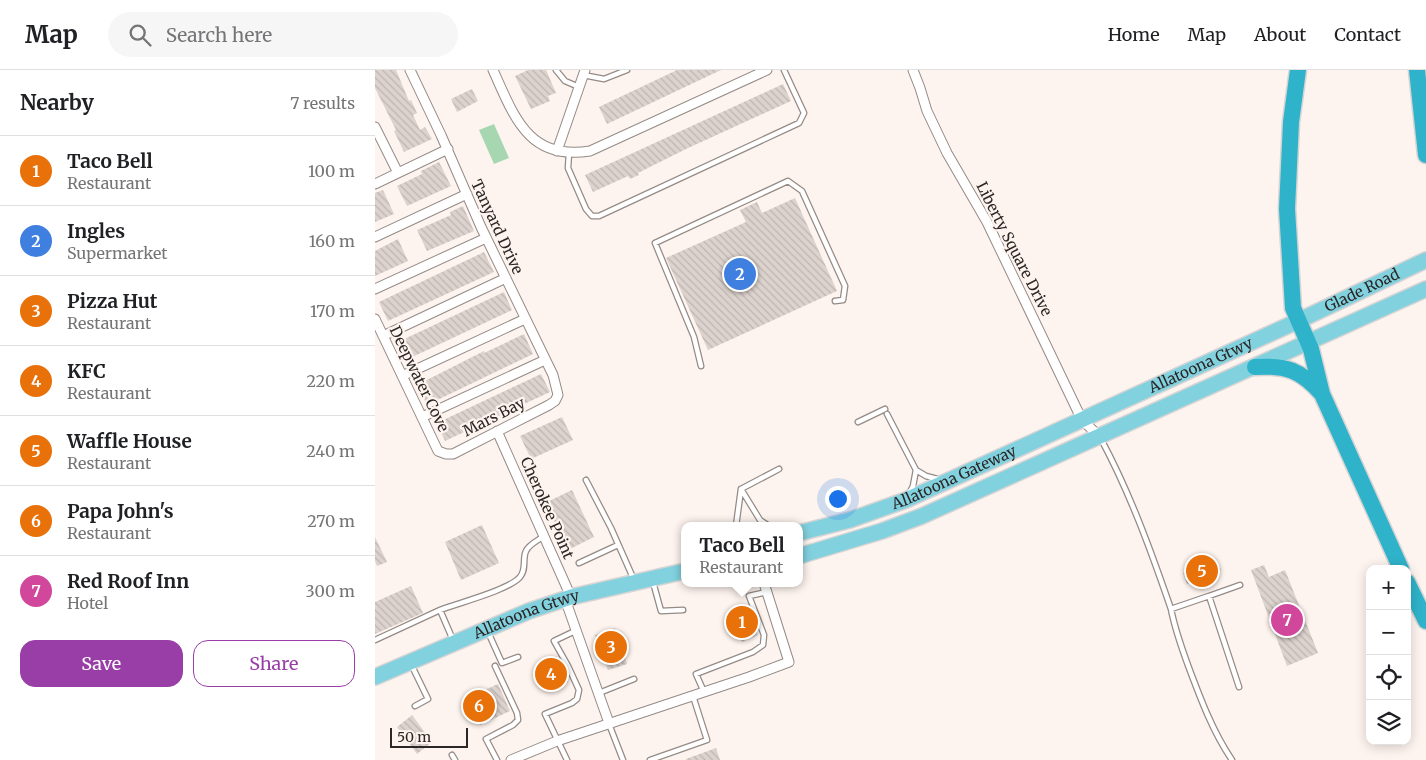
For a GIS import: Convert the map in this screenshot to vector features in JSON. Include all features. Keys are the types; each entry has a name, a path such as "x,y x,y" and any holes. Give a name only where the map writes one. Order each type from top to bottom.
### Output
{"highway":[{"path":"1298,70 1291,130 1287,209 1293,308 1309,342 1322,394 1399,565"},
{"path":"1417,70 1426,155"},
{"path":"1255,367 1273,366 1291,369 1308,379 1322,394"},
{"path":"1411,590 1426,621"}],"main road":[{"name":"Glade Road","path":"1298,321 1426,260"},
{"name":"Glade Road","path":"1309,342 1426,289"},
{"name":"Allatoona Gtwy","path":"1104,410 1298,321"},
{"path":"1099,436 1309,342"},
{"name":"Allatoona Gateway","path":"803,533 850,520 904,501 1104,410"},
{"name":"Allatoona Gateway","path":"803,555 882,531 921,516 1099,436"},
{"name":"Allatoona Gtwy","path":"376,677 529,611 568,598 681,572"}],"street":[{"name":"Tanyard Drive","path":"410,70 486,238 557,384 558,395"},
{"path":"493,70 517,120 525,131 535,141 557,151 569,153 590,151 767,70"},
{"name":"Liberty Square Drive","path":"913,70 927,111 947,153 987,222 1082,420 1099,436"},
{"path":"557,151 584,73"},
{"path":"375,128 398,173"},
{"path":"375,184 447,149"},
{"path":"375,237 467,194"},
{"path":"375,289 486,238"},
{"path":"383,336 506,278"},
{"name":"Deepwater Cove","path":"375,319 438,452"},
{"path":"402,376 525,319"},
{"path":"422,417 545,360"},
{"name":"Mars Bay","path":"438,452 453,454 549,405 555,401 558,395"},
{"name":"Cherokee Point","path":"497,431 544,536 568,598 575,631 609,723"},
{"path":"511,760 557,741 789,662 765,588"}],"lane":[{"path":"556,70 565,80 579,86"},
{"path":"584,73 604,79 627,70"},
{"path":"569,153 567,168 586,209 592,216 599,216 799,123 803,112 784,70"},
{"path":"701,366 694,337 655,243 788,181 802,191 845,286 843,300 835,301"},
{"path":"858,422 886,411 916,470 913,486 904,501"},
{"path":"1099,436 1119,472 1156,566 1171,609 1178,638 1198,691 1220,740 1232,760"},
{"path":"741,489 779,469"},
{"path":"916,470 933,478 949,481"},
{"path":"586,480 635,582"},
{"path":"737,522 741,489"},
{"path":"741,489 763,522"},
{"path":"375,640 440,610 509,585 521,577 525,568 526,550 544,536"},
{"path":"579,563 618,545"},
{"path":"651,578 661,611 683,610"},
{"path":"1171,609 1240,585"},
{"path":"704,692 696,674 753,652 763,645 763,634 749,596 765,588"},
{"path":"1209,596 1239,686"},
{"path":"440,610 455,643"},
{"path":"487,629 502,663 518,656"},
{"path":"567,760 545,714 577,699 579,690 554,641 575,631"},
{"path":"410,663 427,699 415,706"},
{"path":"495,666 517,713 518,720 513,725 486,739 497,760"},
{"path":"597,693 634,679"},
{"path":"650,760 707,740 693,696"},
{"path":"609,723 623,760"}],"green space":[{"path":"494,124 509,158 494,164 479,130"}],"building":[{"path":"375,70 396,70 409,101 411,100 417,113 413,115 420,130 425,127 432,139 404,152 394,131 396,130 375,88"},
{"path":"528,70 546,70 556,93 548,96 550,101 531,109 515,76"},
{"path":"677,70 721,70 607,124 599,107"},
{"path":"783,84 791,101 686,149 638,173 639,175 630,179 628,176 593,192 585,175"},
{"path":"472,89 478,101 457,112 451,99"},
{"path":"439,162 451,186 407,206 397,186 422,174 421,171"},
{"path":"383,190 394,214 375,222 375,193"},
{"path":"795,198 837,291 708,350 666,258 746,222 740,210 757,202 762,213"},
{"path":"463,206 474,231 427,251 417,230 451,215 450,212"},
{"path":"398,239 408,261 375,276 375,251"},
{"path":"484,252 494,272 388,321 379,302"},
{"path":"504,292 512,310 406,360 398,342"},
{"path":"524,334 533,354 427,405 417,385 484,351 484,353"},
{"path":"541,374 550,392 445,441 437,423"},
{"path":"562,417 573,440 531,459 520,436"},
{"path":"572,490 594,537 568,550 545,503"},
{"path":"482,525 499,563 461,580 445,542"},
{"path":"375,537 387,562 377,566 375,561"},
{"path":"1216,559 1221,570 1187,584 1183,573"},
{"path":"1264,565 1269,577 1285,570 1318,653 1287,666 1251,570"},
{"path":"411,586 423,613 375,634 375,602"},
{"path":"746,606 758,635 742,642 730,613"},
{"path":"615,628 627,664 608,670 595,635"},
{"path":"556,656 568,682 551,689 540,664"},
{"path":"498,684 510,711 480,725 467,698"},
{"path":"412,715 432,742 417,754 397,727"},
{"path":"716,748 720,760 686,760 686,759"}],"place":[{"name":"Ingles","path":"740,274"},
{"name":"Waffle House","path":"1202,571"},
{"name":"Red Roof Inn","path":"1287,620"},
{"name":"Taco Bell","path":"742,622"},
{"name":"Pizza Hut","path":"611,647"},
{"name":"KFC","path":"551,674"},
{"name":"Papa John's","path":"479,706"}]}
